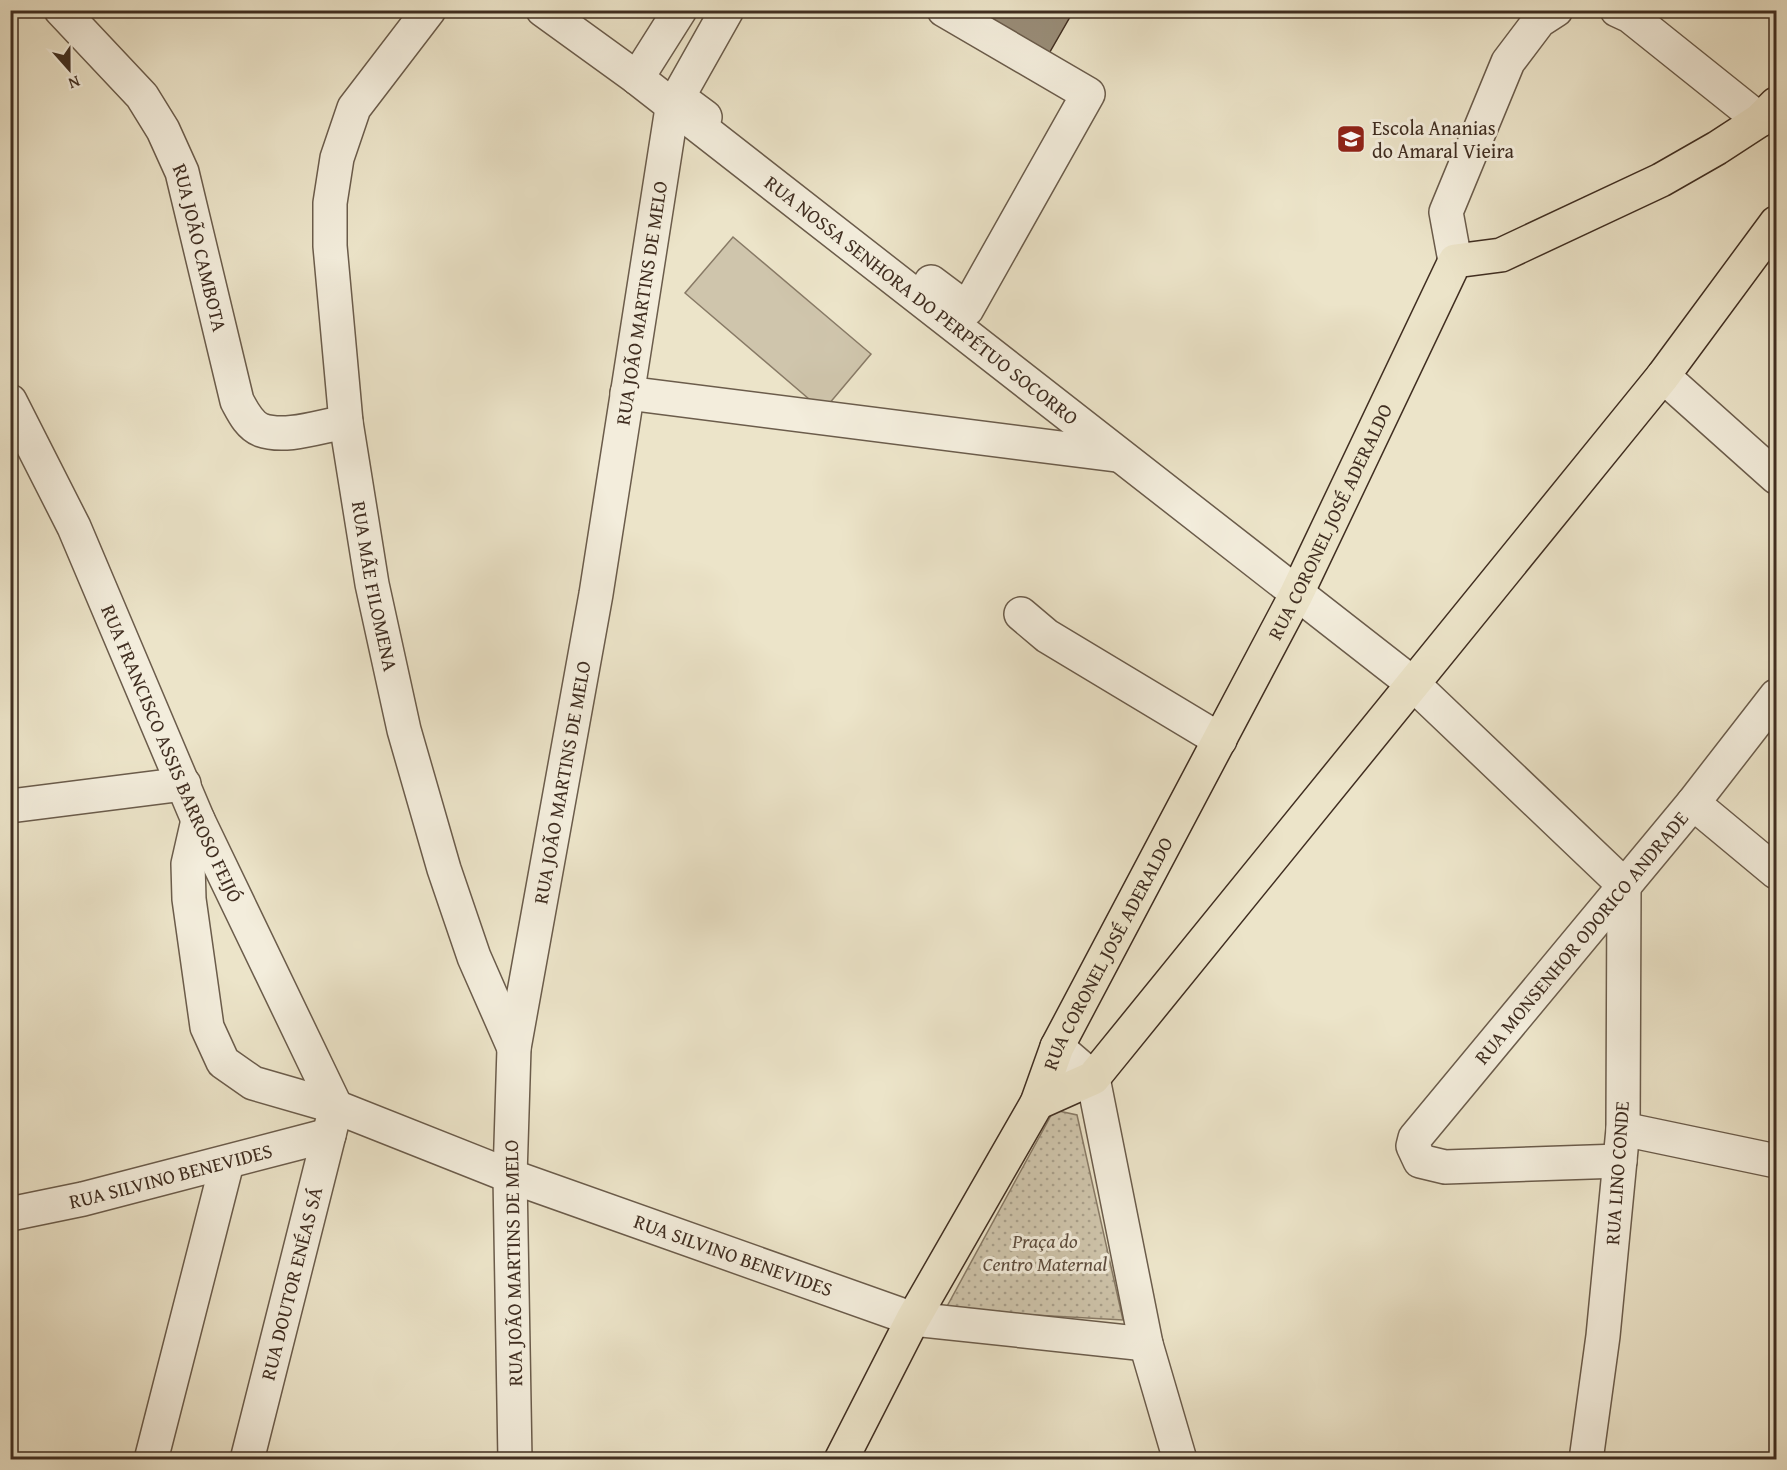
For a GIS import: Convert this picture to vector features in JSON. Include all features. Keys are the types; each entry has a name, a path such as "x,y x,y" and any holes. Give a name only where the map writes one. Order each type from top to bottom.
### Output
{"main road":[{"path":"1455,261 1501,255 1661,180 1768,112"},
{"name":"RUA CORONEL JOSÉ ADERALDO","path":"1037,1103 1093,1078 1663,376 1776,223"},
{"name":"RUA CORONEL JOSÉ ADERALDO","path":"841,1460 913,1319 1037,1103 1057,1047 1296,595 1455,261"}],"street":[{"name":"RUA JOÃO CAMBOTA","path":"61,10 142,96 163,130 182,172 237,401 247,418 260,430 281,433 346,423"},
{"name":"RUA MÃE FILOMENA","path":"429,10 354,108 338,158 330,202 330,246 346,423 372,584 404,730 444,870 474,957 514,1048"},
{"name":"RUA NOSSA SENHORA DO PERPÉTUO SOCORRO","path":"543,10 637,78 672,108 1412,683"},
{"path":"637,78 680,10"},
{"path":"727,10 678,97 967,309 1088,94 944,10"},
{"path":"1455,261 1446,212 1508,62 1539,21 1556,10"},
{"path":"1617,10 1630,16 1768,112"},
{"name":"RUA JOÃO MARTINS DE MELO","path":"515,1460 510,1176 514,1048 596,594 672,108"},
{"path":"1663,376 1776,477"},
{"path":"627,393 1118,456"},
{"name":"RUA FRANCISCO ASSIS BARROSO FEIJÓ","path":"10,401 74,527 198,820 225,875 332,1121"},
{"path":"1022,614 1047,636 1220,740"},
{"path":"1412,683 1624,885"},
{"name":"RUA MONSENHOR ODORICO ANDRADE","path":"1620,1161 1445,1167 1420,1161 1413,1146 1415,1138 1693,803 1776,696"},
{"path":"10,806 184,784"},
{"path":"1693,803 1776,872"},
{"path":"198,820 188,864 189,899 207,1027 223,1062 253,1083 332,1121"},
{"path":"189,899 225,875"},
{"name":"RUA LINO CONDE","path":"1586,1460 1603,1336 1623,1129 1624,885"},
{"path":"1057,1047 1093,1078 1146,1344 1180,1460"},
{"name":"RUA SILVINO BENEVIDES","path":"10,1214 227,1163 332,1121 510,1176 913,1319 1146,1344"},
{"name":"RUA DOUTOR ENÉAS SÁ","path":"247,1460 332,1121"},
{"path":"1623,1129 1776,1161"},
{"path":"151,1460 227,1163"}],"green space":[{"path":"733,237 871,354 823,411 685,293"},
{"name":"Praça do Centro Maternal","path":"1054,1110 1077,1115 1123,1320 945,1310"}],"building":[{"path":"967,10 1074,10 1047,57"}],"place":[{"name":"Escola Ananias do Amaral Vieira","path":"1351,139"}]}
